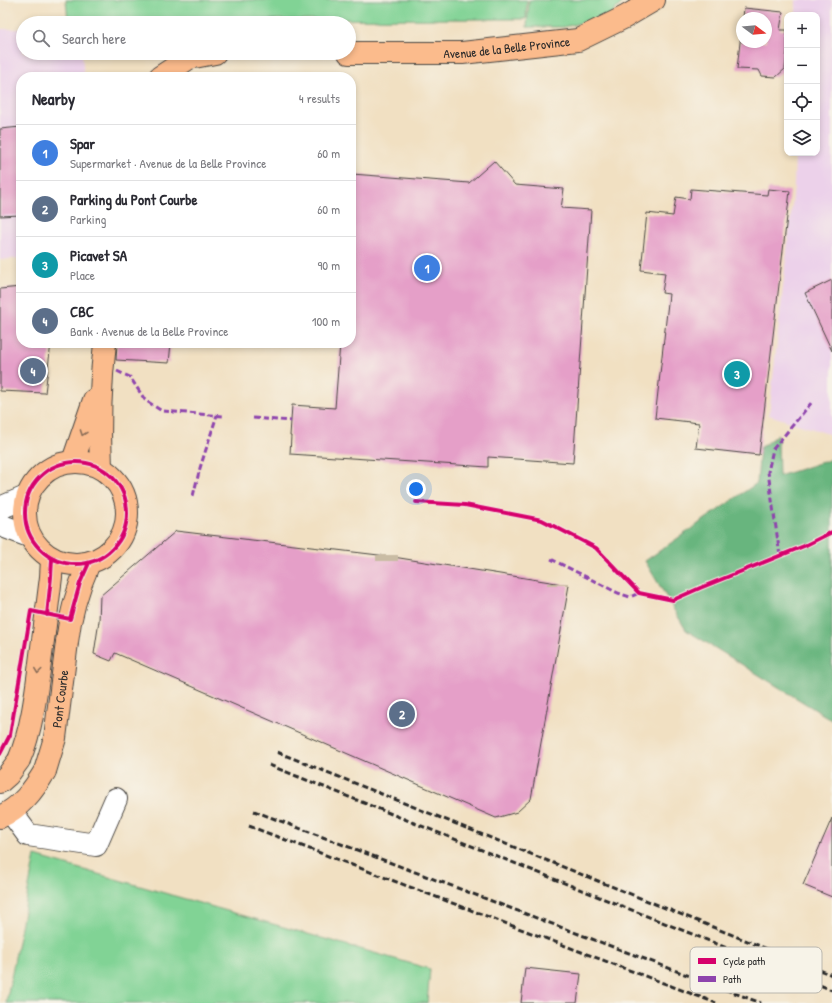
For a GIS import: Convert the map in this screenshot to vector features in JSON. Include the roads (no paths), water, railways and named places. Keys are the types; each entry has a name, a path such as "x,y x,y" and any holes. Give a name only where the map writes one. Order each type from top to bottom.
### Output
{"main road":[{"name":"Avenue de la Belle Province","path":"356,53 462,53 578,40 625,17 654,0"},
{"path":"168,72 186,60"},
{"path":"101,468 100,383 104,348"},
{"path":"73,461 100,383"},
{"path":"73,461 82,461 101,468 114,478 124,496 127,510 126,524 121,537 113,548 102,557 90,563 77,565 64,564 52,559 39,549 29,536 24,519 26,497 31,485 42,473 57,465 73,461"},
{"name":"Pont Courbe","path":"0,782 8,775 19,760 26,744 52,577 52,559"},
{"name":"Pont Courbe","path":"5,814 26,799 45,771 55,738 70,619 78,590 90,563"}],"street":[{"path":"0,508 26,497"},
{"path":"0,525 29,536"},
{"path":"5,814 28,835 96,845 116,799"}],"tunnel":[{"path":"387,555 387,561"}],"railway":[{"path":"277,752 762,947"},
{"path":"269,765 724,947"},
{"path":"254,811 690,976"},
{"path":"249,826 716,1003"},
{"path":"822,971 832,975"},
{"path":"822,986 832,990"},
{"path":"735,993 761,1003"}],"place":[{"name":"Spar","path":"427,268"},
{"name":"CBC","path":"33,371"},
{"name":"Picavet SA","path":"737,374"},
{"name":"Parking du Pont Courbe","path":"402,714"}]}
